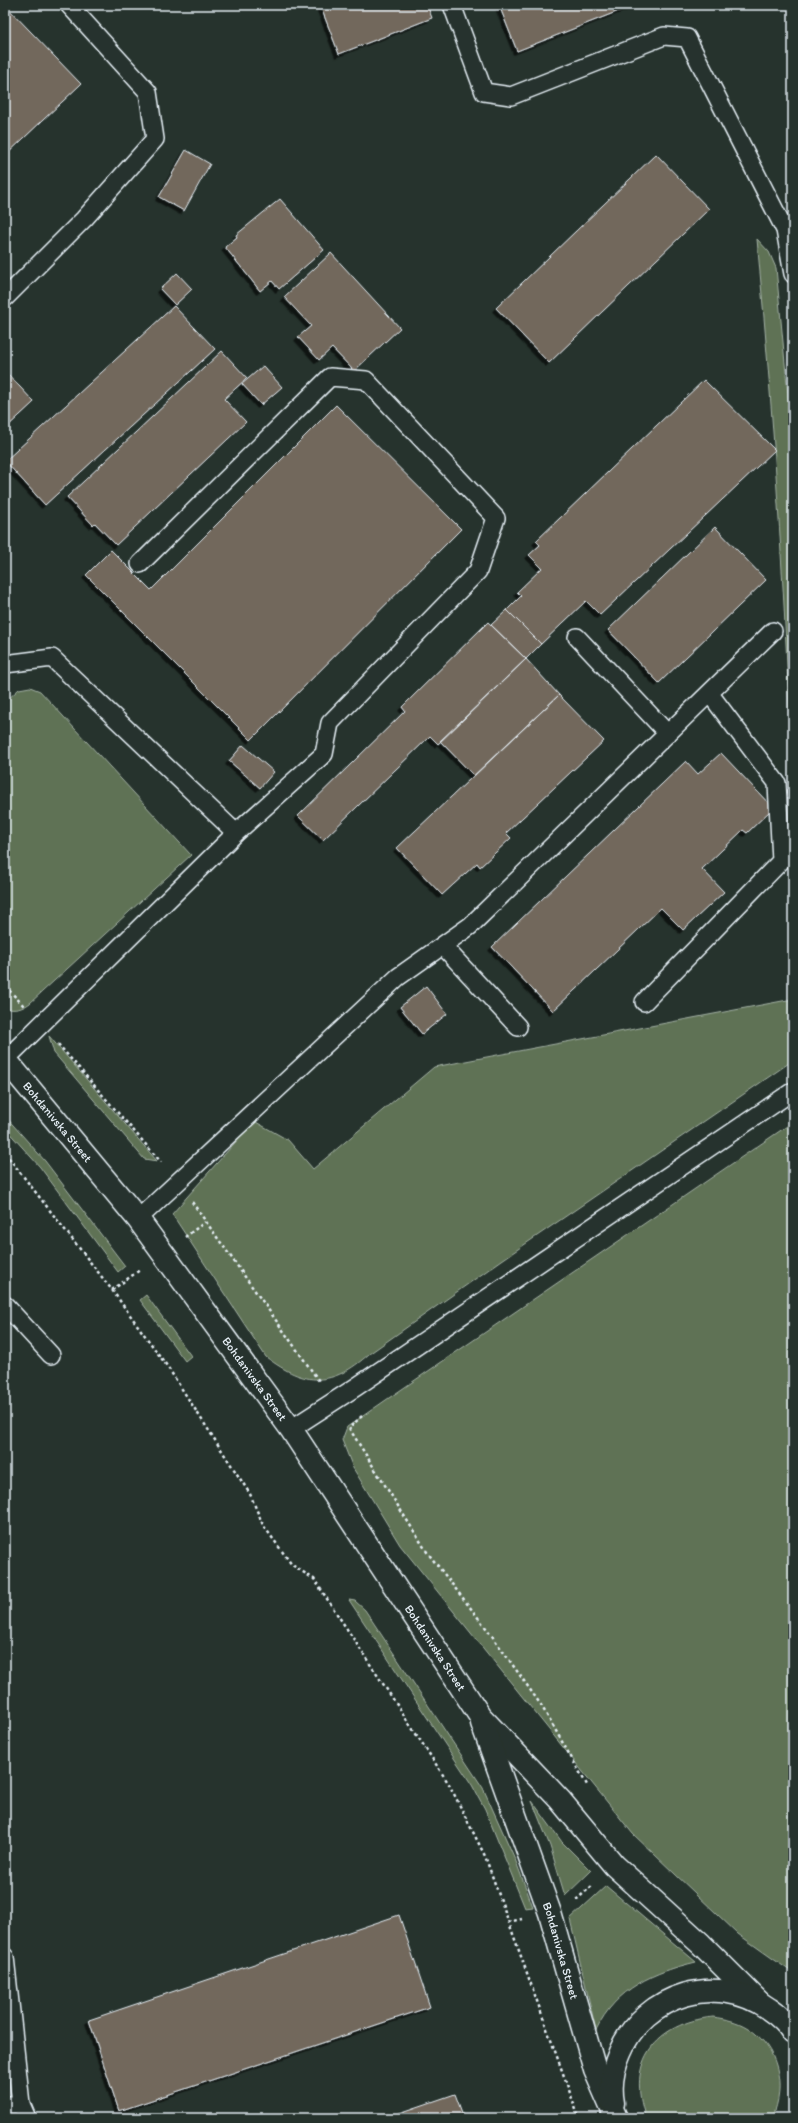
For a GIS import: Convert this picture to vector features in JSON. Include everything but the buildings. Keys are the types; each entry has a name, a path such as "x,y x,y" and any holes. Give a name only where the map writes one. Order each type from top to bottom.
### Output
{"main road":[{"name":"Bohdanivska Street","path":"5,1060 138,1219 291,1429 480,1716 560,1800 614,1865 777,2015 793,2033"},
{"name":"Bohdanivska Street","path":"480,1716 550,1913 595,2070 616,2118"},
{"path":"616,2118 612,2100 612,2080 616,2060 624,2042 635,2026 649,2012 684,1994 703,1991 723,1991 742,1995 777,2015"}],"lane":[{"path":"5,298 84,219 156,139 148,92 69,5"},
{"path":"452,5 484,92 511,96 664,36 687,38 785,230 793,274"},
{"path":"5,1060 236,833 324,754 330,723 478,571 496,518 366,380 330,377 140,564"},
{"path":"138,1219 398,978 470,926 773,631"},
{"path":"577,637 668,734"},
{"path":"5,664 52,658 236,833"},
{"path":"644,1002 781,861 777,783 710,694"},
{"path":"443,946 518,1027"},
{"path":"291,1429 356,1387 793,1091"},
{"path":"5,1305 51,1355"},
{"path":"5,1956 18,2109"}],"path":[{"path":"5,1153 112,1290 167,1366 250,1494 263,1525 292,1565 314,1579 445,1777 485,1856 579,2118"},
{"path":"364,1413 349,1428 427,1552 490,1633 541,1705 588,1788"},
{"path":"572,1904 594,1884"},
{"path":"508,1922 529,1917"}],"green space":[{"path":"757,239 769,252 776,268 793,448 793,817 780,528"},
{"path":"30,687 40,691 191,855 30,1003 21,1008 12,1009 5,1008 5,702 19,689"},
{"path":"793,999 792,1061 502,1260 343,1373 319,1379 306,1378 280,1367 266,1357 172,1214 254,1121 288,1140 313,1169 434,1067"},
{"path":"49,1036 157,1161 144,1159 54,1053"},
{"path":"5,1116 45,1161 125,1266 118,1272 40,1167 5,1128"},
{"path":"793,1122 793,1973 738,1934 633,1834 400,1545 353,1468 342,1440 347,1427"},
{"path":"146,1295 191,1356 185,1361 140,1300"},
{"path":"349,1600 355,1601 365,1610 483,1788 515,1859 533,1907 525,1908 485,1809 472,1785"},
{"path":"532,1801 562,1842 591,1871 565,1896 550,1846"},
{"path":"606,1886 696,1962 665,1971 638,1984 614,2003 604,2015 596,2030 570,1919"},
{"path":"713,2017 731,2021 748,2028 767,2046 773,2056 779,2080 779,2093 777,2106 772,2118 646,2118 641,2098 640,2079 643,2063 650,2049 661,2037 676,2027 693,2021"}]}
